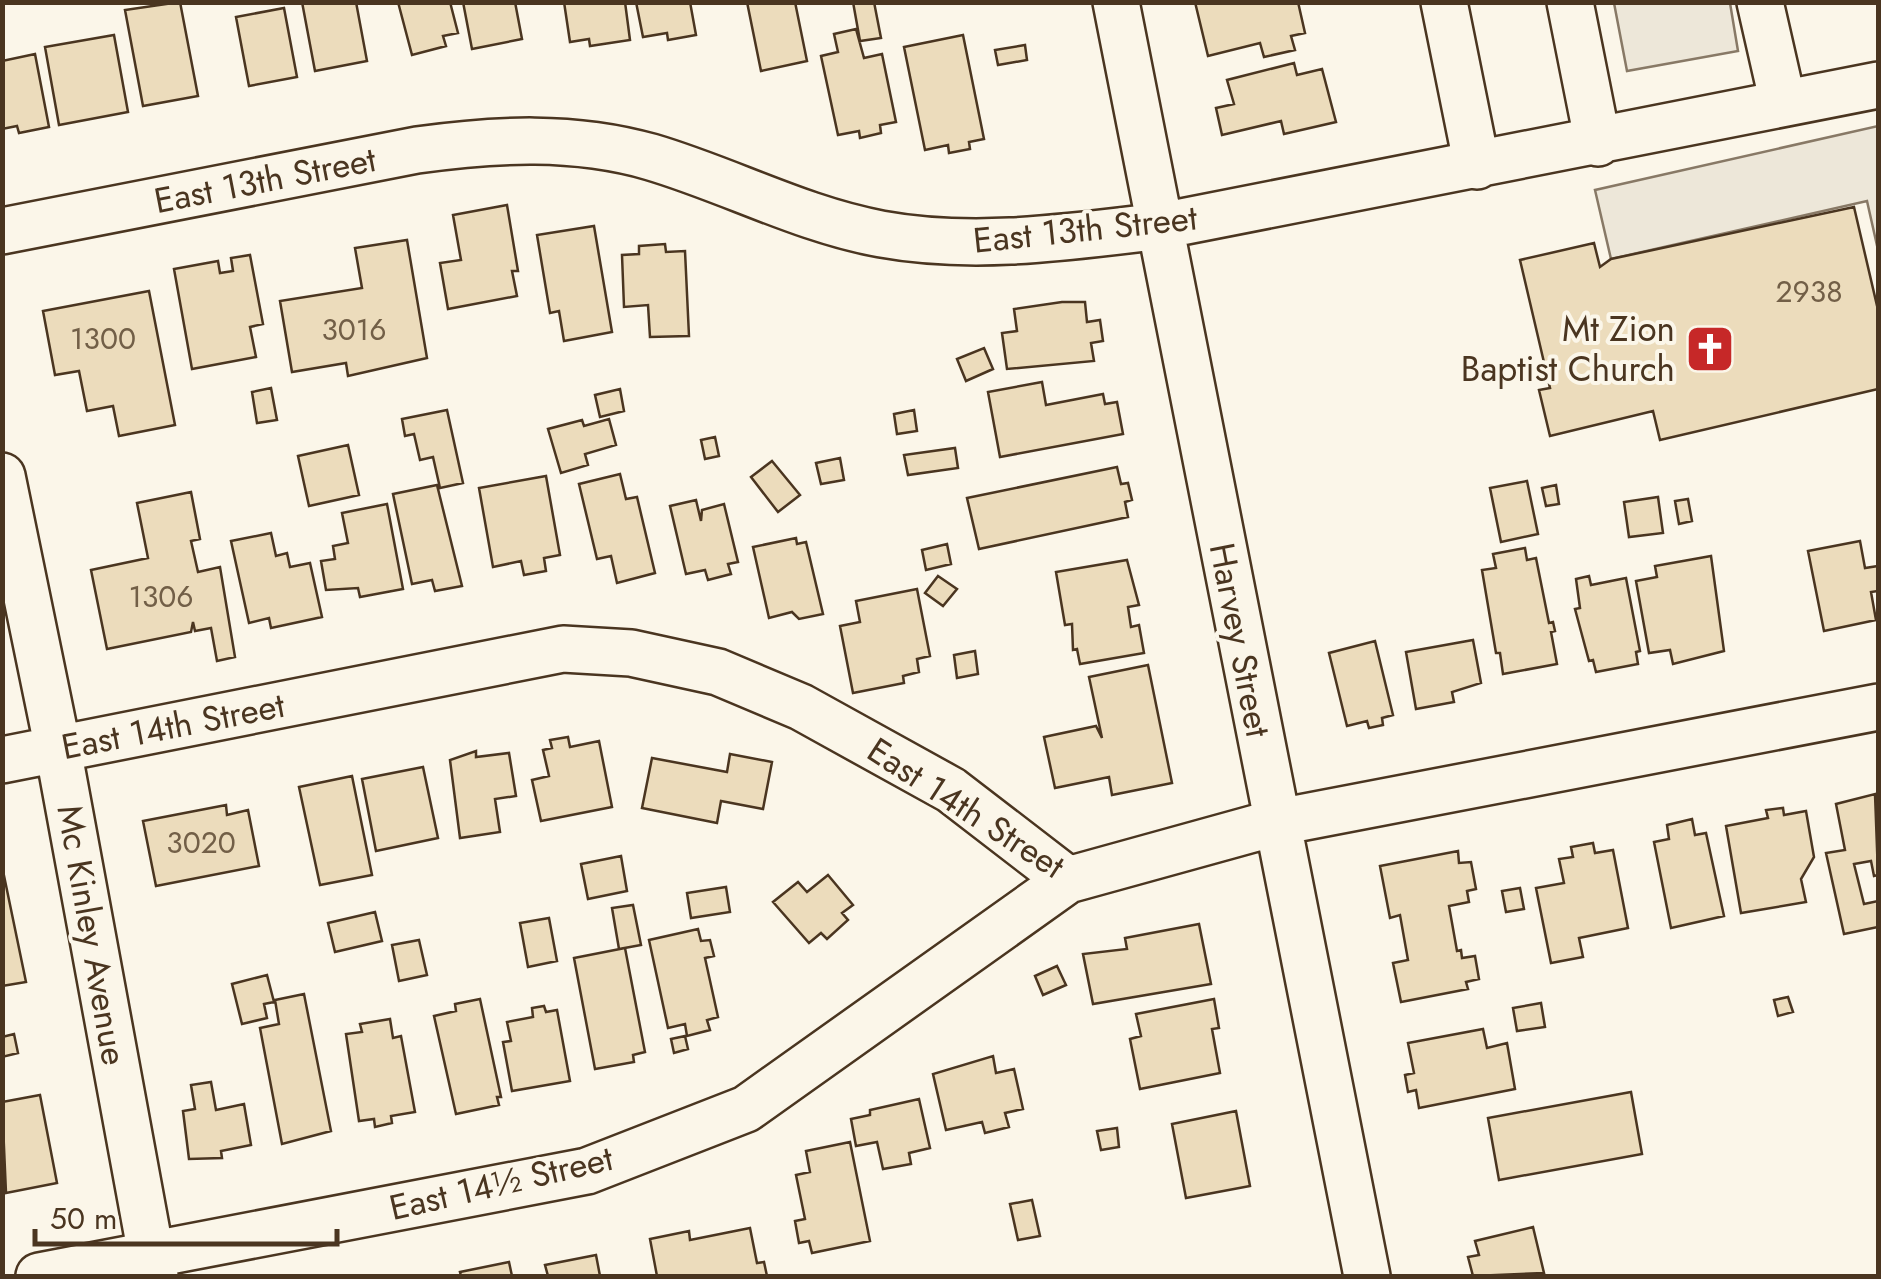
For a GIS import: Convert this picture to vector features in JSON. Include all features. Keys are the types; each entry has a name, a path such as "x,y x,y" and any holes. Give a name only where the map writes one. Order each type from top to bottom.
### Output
{"street":[{"name":"Harvey Street","path":"1116,2 1274,824 1367,1276"},
{"path":"1444,2 1476,166"},
{"path":"1570,2 1598,143"},
{"path":"1760,2 1783,102"},
{"name":"East 13th Street","path":"2,231 417,150 481,141 540,140 652,157 785,209 882,234 968,243 1161,226 1878,85"},
{"name":"Mc Kinley Avenue","path":"2,476 58,749 152,1265"},
{"name":"East 14th Street","path":"2,760 563,650 631,653 718,672 801,707 951,790 1068,880 1274,824 1878,707"},
{"name":"East 14½ Street","path":"39,1276 152,1265 587,1171 746,1108 1068,880"}],"shaded area":[{"path":"1614,3 1730,3 1738,51 1627,71"},
{"path":"1878,126 1878,250 1867,201 1611,259 1595,190"}],"building":[{"path":"180,2 198,96 143,106 125,10"},
{"path":"302,2 356,2 367,61 315,71"},
{"path":"398,2 450,2 458,33 443,36 446,46 412,55"},
{"path":"463,2 515,2 522,39 472,49"},
{"path":"564,2 625,2 630,40 590,46 589,39 570,42"},
{"path":"636,2 690,2 696,35 668,40 667,33 643,37"},
{"path":"747,2 795,2 807,61 761,71"},
{"path":"853,2 874,2 881,38 860,41"},
{"path":"1195,2 1298,2 1305,33 1291,36 1295,50 1264,57 1260,43 1208,56"},
{"path":"284,8 297,77 249,86 236,17"},
{"path":"856,29 864,58 882,54 896,122 880,125 881,133 860,138 859,131 838,135 821,56 838,52 834,34"},
{"path":"114,35 128,112 59,125 45,47"},
{"path":"963,35 984,139 969,142 970,149 949,153 948,145 925,150 904,47"},
{"path":"1025,45 1027,60 998,65 995,50"},
{"path":"35,54 49,127 19,133 17,126 2,129 2,61"},
{"path":"1294,63 1297,75 1322,69 1336,122 1284,134 1281,121 1222,135 1216,108 1234,104 1227,80"},
{"path":"507,205 518,271 512,271 517,296 448,309 440,263 461,260 453,215"},
{"name":"Mt Zion Baptist Church","path":"1854,207 1878,310 1878,389 1660,440 1653,411 1550,436 1539,390 1550,388 1520,260 1594,243 1600,267 1611,259"},
{"path":"594,226 612,332 564,341 559,311 550,313 537,235"},
{"path":"407,240 427,358 348,376 346,363 292,372 280,301 362,288 355,248"},
{"path":"665,244 666,252 685,251 689,336 650,337 648,305 624,307 622,255 639,254 639,246"},
{"path":"250,255 263,324 250,327 256,357 192,369 174,269 218,261 220,273 233,271 231,258"},
{"path":"149,291 175,425 119,436 113,406 87,411 79,371 55,375 43,311"},
{"path":"1085,302 1087,322 1100,320 1103,341 1091,343 1094,361 1007,369 1002,333 1017,331 1014,309"},
{"path":"984,348 993,369 966,381 957,359"},
{"path":"1042,382 1046,405 1103,394 1105,404 1117,402 1123,434 1000,457 988,392"},
{"path":"271,388 277,420 257,423 252,392"},
{"path":"620,389 624,411 600,417 595,395"},
{"path":"447,410 463,483 440,488 433,457 420,460 414,434 405,436 402,419"},
{"path":"914,410 917,431 897,434 894,414"},
{"path":"609,419 616,445 585,454 588,465 561,473 548,429 582,420 584,426"},
{"path":"715,437 719,456 705,459 701,440"},
{"path":"348,445 359,495 309,506 298,456"},
{"path":"955,448 958,468 908,475 904,455"},
{"path":"840,458 844,480 821,484 816,463"},
{"path":"772,461 800,495 778,512 751,477"},
{"path":"1117,467 1121,484 1128,483 1132,500 1125,502 1128,517 979,549 967,498"},
{"path":"620,474 626,499 637,497 655,573 617,583 611,556 597,559 579,484"},
{"path":"546,476 560,555 544,558 546,571 524,575 521,561 493,567 479,488"},
{"path":"1527,481 1538,534 1501,542 1490,488"},
{"path":"437,485 462,586 435,591 432,580 412,584 393,494"},
{"path":"1556,485 1559,504 1546,506 1542,488"},
{"path":"191,492 200,539 191,541 198,572 220,567 235,657 217,661 211,628 195,631 193,622 191,632 107,649 91,570 148,558 137,503"},
{"path":"1658,497 1663,533 1629,537 1624,502"},
{"path":"1688,499 1692,521 1679,524 1675,501"},
{"path":"696,500 701,521 702,510 724,504 738,562 728,564 731,574 708,580 705,570 686,574 670,506"},
{"path":"387,504 403,589 360,597 358,588 326,590 321,561 335,559 333,546 348,543 342,513"},
{"path":"271,533 276,556 287,553 290,567 310,563 322,617 271,628 269,618 249,623 231,541"},
{"path":"796,538 797,544 806,542 823,614 799,619 792,612 769,618 753,547"},
{"path":"1860,541 1865,568 1878,566 1878,591 1871,592 1876,620 1824,631 1808,551"},
{"path":"947,544 951,564 926,570 922,550"},
{"path":"1525,548 1527,560 1536,558 1549,623 1553,622 1555,631 1551,632 1557,664 1503,674 1482,570 1496,568 1493,554"},
{"path":"1711,556 1724,651 1673,664 1670,650 1649,653 1636,581 1657,577 1655,566"},
{"path":"1127,560 1139,605 1128,607 1131,627 1139,625 1144,653 1080,664 1077,649 1073,650 1072,624 1065,625 1056,572"},
{"path":"938,576 957,589 943,606 925,593"},
{"path":"1589,576 1591,585 1626,578 1640,651 1636,652 1638,664 1596,672 1593,660 1589,661 1575,609 1580,608 1576,579"},
{"path":"917,589 930,656 917,659 919,672 903,676 904,683 853,693 840,626 860,622 856,601"},
{"path":"1473,640 1481,683 1452,692 1454,702 1416,709 1406,652"},
{"path":"1375,641 1393,715 1382,718 1383,725 1369,728 1367,721 1347,726 1329,653"},
{"path":"975,651 978,674 957,678 954,655"},
{"path":"1148,665 1172,783 1112,795 1109,777 1055,788 1044,737 1096,726 1102,738 1089,677"},
{"path":"568,737 570,747 599,741 612,807 541,821 532,780 549,776 543,750 552,748 550,740"},
{"path":"476,751 476,757 509,753 516,796 495,799 500,832 460,838 450,760"},
{"path":"730,754 772,762 763,809 721,801 717,823 642,808 652,758 727,772"},
{"path":"423,767 438,838 376,851 362,779"},
{"path":"352,776 372,875 320,885 299,787"},
{"path":"1875,794 1878,875 1874,876 1871,861 1854,864 1864,904 1878,901 1878,927 1844,934 1826,853 1845,850 1836,804"},
{"path":"226,805 227,815 248,810 259,866 156,886 143,821"},
{"path":"1783,808 1784,815 1806,811 1814,857 1801,879 1806,902 1741,913 1726,826 1768,818 1766,810"},
{"path":"1692,819 1695,835 1706,833 1724,916 1671,928 1654,842 1669,839 1667,825"},
{"path":"1593,843 1595,853 1613,850 1628,928 1579,938 1583,957 1551,963 1536,888 1564,883 1559,859 1573,857 1571,847"},
{"path":"1458,851 1459,863 1471,862 1476,889 1467,891 1469,902 1449,906 1457,951 1461,950 1462,958 1475,956 1479,979 1466,982 1468,989 1401,1002 1393,963 1408,960 1400,915 1390,918 1380,866"},
{"path":"621,856 627,891 588,899 581,864"},
{"path":"2,866 26,982 2,986"},
{"path":"828,875 853,905 842,913 848,920 827,939 821,933 809,943 773,902 798,882 807,892"},
{"path":"726,887 730,912 691,918 687,893"},
{"path":"1520,888 1524,909 1506,912 1502,891"},
{"path":"633,905 641,945 619,949 612,908"},
{"path":"375,912 382,941 335,952 328,923"},
{"path":"549,918 557,961 528,967 520,923"},
{"path":"1199,924 1211,984 1093,1004 1083,954 1127,949 1125,938"},
{"path":"698,929 701,941 710,940 714,956 705,958 718,1017 707,1020 710,1030 687,1036 685,1024 668,1028 649,940"},
{"path":"419,940 427,975 399,981 392,945"},
{"path":"625,948 645,1052 633,1055 634,1062 595,1069 574,958"},
{"path":"1057,966 1066,985 1043,995 1035,976"},
{"path":"267,975 274,1002 264,1004 267,1018 242,1024 232,984"},
{"path":"304,994 331,1131 282,1144 260,1028 279,1024 275,1000"},
{"path":"1788,997 1793,1012 1778,1016 1774,1000"},
{"path":"480,999 501,1097 497,1097 499,1105 456,1114 434,1016 456,1011 455,1004"},
{"path":"1214,999 1219,1028 1212,1029 1220,1073 1140,1089 1130,1039 1141,1036 1136,1014"},
{"path":"1541,1003 1545,1027 1517,1031 1513,1008"},
{"path":"544,1006 546,1012 557,1010 570,1081 512,1091 503,1042 511,1041 507,1022 533,1017 532,1008"},
{"path":"390,1019 393,1038 401,1036 415,1112 391,1116 392,1123 375,1127 374,1119 359,1121 346,1034 362,1032 360,1024"},
{"path":"1483,1029 1487,1048 1507,1043 1515,1089 1419,1108 1416,1090 1408,1092 1405,1075 1414,1073 1408,1043"},
{"path":"14,1034 18,1053 2,1057 2,1037"},
{"path":"685,1036 688,1049 674,1053 671,1039"},
{"path":"993,1056 996,1073 1014,1069 1023,1109 1005,1113 1009,1127 985,1133 982,1122 946,1130 933,1074"},
{"path":"211,1082 216,1110 244,1104 251,1145 221,1151 222,1158 189,1159 183,1111 195,1109 191,1085"},
{"path":"1631,1092 1642,1154 1499,1180 1488,1118"},
{"path":"40,1095 57,1183 6,1193 2,1102"},
{"path":"919,1099 930,1148 909,1153 911,1164 883,1169 877,1142 856,1146 851,1119 870,1115 870,1110"},
{"path":"1236,1111 1250,1186 1186,1198 1172,1124"},
{"path":"1117,1128 1119,1147 1101,1150 1097,1131"},
{"path":"850,1142 870,1241 812,1253 809,1241 799,1243 795,1221 805,1219 796,1175 810,1172 806,1151"},
{"path":"1032,1200 1040,1236 1018,1240 1010,1204"},
{"path":"1533,1227 1544,1273 1473,1276 1468,1257 1479,1255 1475,1241"},
{"path":"750,1228 757,1263 764,1262 767,1276 657,1276 650,1239 689,1231 690,1240"},
{"path":"596,1255 600,1276 548,1276 545,1265"},
{"path":"509,1262 512,1276 461,1276 460,1272"}],"place":[{"name":"Mt Zion Baptist Church","path":"1710,349"}]}
